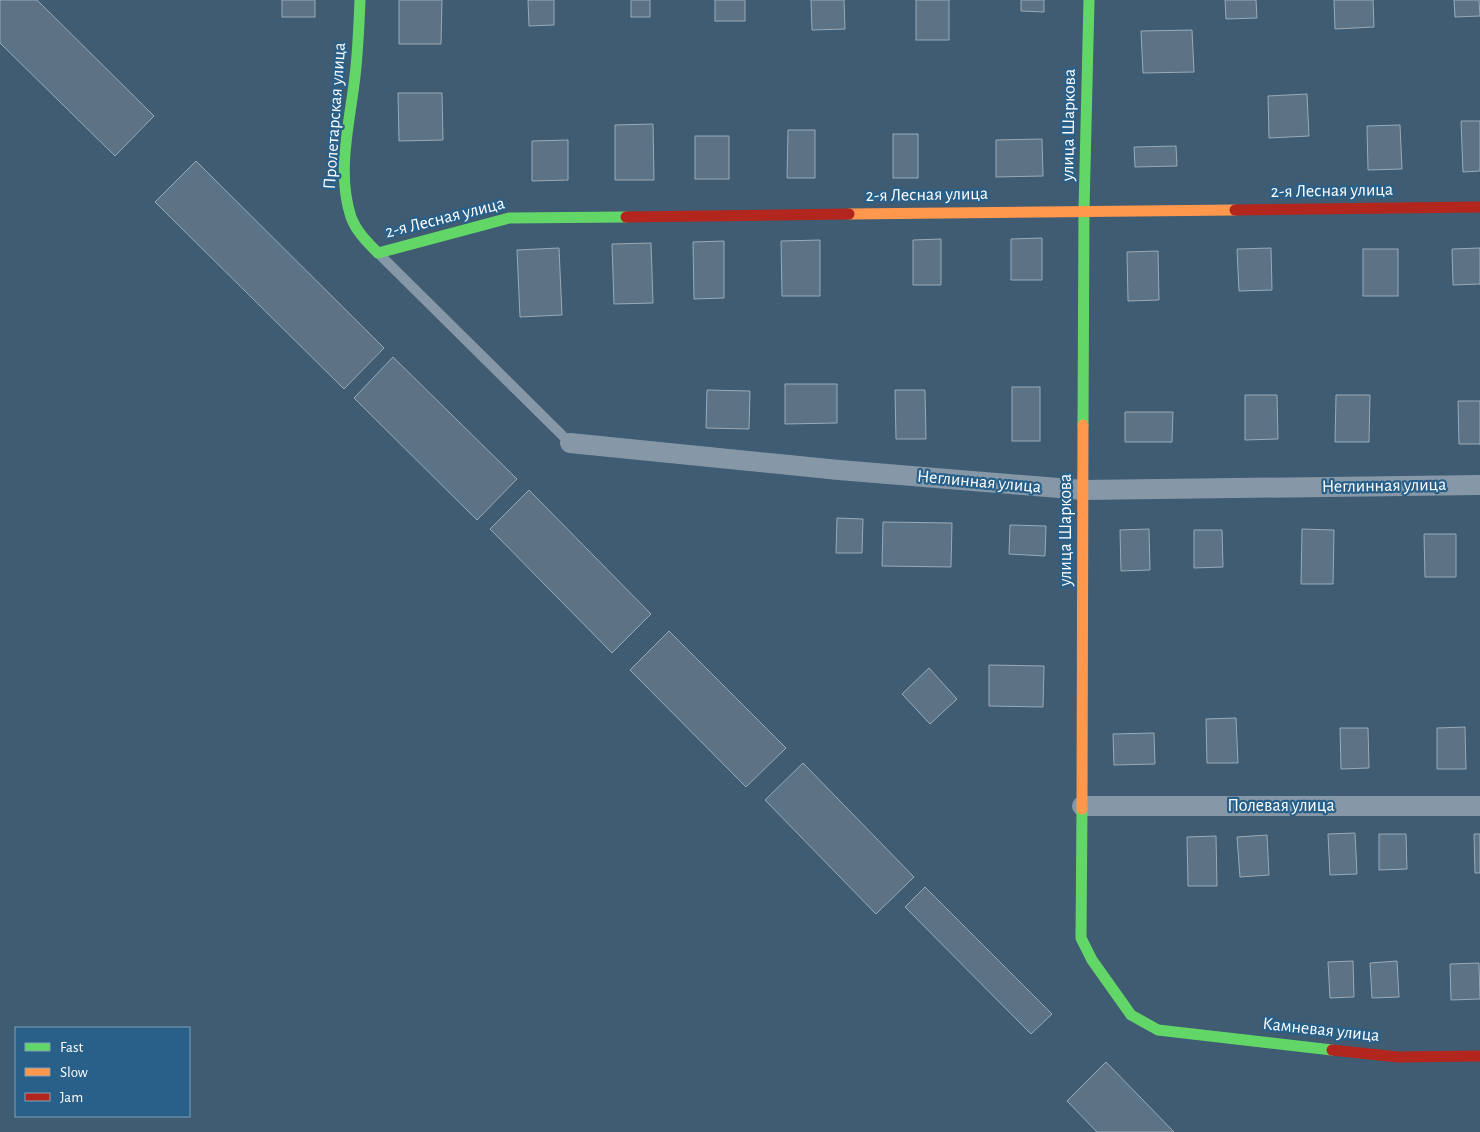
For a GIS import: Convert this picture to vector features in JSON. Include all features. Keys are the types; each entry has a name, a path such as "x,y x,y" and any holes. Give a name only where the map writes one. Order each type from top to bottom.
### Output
{"street":[{"name":"Пролетарская улица","path":"360,0 357,57 345,164 345,182 351,217 360,236 378,253"},
{"name":"улица Шаркова","path":"1089,0 1084,210 1081,938 1092,960 1131,1015 1158,1030"},
{"name":"2-я Лесная улица","path":"378,253 509,218 1480,207"},
{"name":"Неглинная улица","path":"570,443 839,470 1083,490 1480,485"},
{"name":"Полевая улица","path":"1082,806 1480,806"},
{"name":"Камневая улица","path":"1158,1030 1398,1057 1480,1056"}],"lane":[{"path":"378,253 570,443"}],"building":[{"path":"0,0 37,0 154,116 115,156 0,43"},
{"path":"282,0 315,0 315,17 282,17"},
{"path":"399,0 442,0 441,44 399,44"},
{"path":"528,0 554,0 554,25 529,26"},
{"path":"631,0 650,0 650,17 631,17"},
{"path":"715,0 745,0 745,21 715,21"},
{"path":"811,0 844,0 845,29 812,30"},
{"path":"916,0 949,0 949,40 916,40"},
{"path":"1021,0 1044,0 1044,12 1021,11"},
{"path":"1225,0 1256,0 1257,18 1226,19"},
{"path":"1334,0 1373,0 1374,27 1335,29"},
{"path":"1454,0 1479,0 1480,16 1455,17"},
{"path":"1192,30 1194,72 1143,73 1141,31"},
{"path":"398,93 442,93 443,140 399,141"},
{"path":"1307,94 1309,136 1269,138 1268,96"},
{"path":"1461,121 1480,121 1480,171 1463,172"},
{"path":"653,124 654,180 615,180 615,125"},
{"path":"1400,125 1402,169 1368,170 1367,126"},
{"path":"788,130 815,130 815,178 787,178"},
{"path":"893,134 918,134 918,178 893,178"},
{"path":"695,136 729,136 729,179 695,179"},
{"path":"1042,139 1043,176 996,177 996,140"},
{"path":"568,140 568,180 532,181 532,141"},
{"path":"1176,146 1177,166 1135,167 1134,147"},
{"path":"196,161 384,348 344,389 155,202"},
{"path":"1042,238 1042,280 1011,280 1011,239"},
{"path":"941,239 941,285 913,285 913,240"},
{"path":"820,240 820,296 782,296 781,241"},
{"path":"724,241 724,298 694,299 693,242"},
{"path":"651,243 653,303 614,304 612,244"},
{"path":"559,248 562,315 520,317 517,250"},
{"path":"1271,248 1272,290 1239,291 1237,249"},
{"path":"1480,248 1480,284 1453,285 1452,249"},
{"path":"1363,249 1398,249 1398,296 1363,296"},
{"path":"1158,251 1159,300 1128,301 1127,252"},
{"path":"393,357 517,479 477,520 354,398"},
{"path":"785,384 837,384 837,423 785,424"},
{"path":"1012,387 1040,387 1040,441 1012,441"},
{"path":"707,390 750,391 749,429 706,428"},
{"path":"895,390 925,390 926,439 896,439"},
{"path":"1245,395 1277,395 1278,439 1245,440"},
{"path":"1336,395 1370,395 1369,442 1335,442"},
{"path":"1458,401 1480,401 1480,444 1459,444"},
{"path":"1125,412 1173,412 1172,442 1125,442"},
{"path":"529,490 651,614 612,653 490,529"},
{"path":"837,518 863,519 862,553 836,553"},
{"path":"883,522 952,523 951,567 882,566"},
{"path":"1010,525 1046,526 1045,556 1009,554"},
{"path":"1149,529 1150,570 1121,571 1120,530"},
{"path":"1302,529 1334,530 1333,584 1301,584"},
{"path":"1194,530 1222,530 1223,567 1194,568"},
{"path":"1424,534 1456,534 1456,577 1425,577"},
{"path":"669,631 786,748 746,787 630,670"},
{"path":"989,665 1044,666 1043,707 989,706"},
{"path":"929,668 957,699 930,724 902,694"},
{"path":"1236,718 1238,763 1207,763 1206,719"},
{"path":"1465,727 1466,769 1437,769 1437,728"},
{"path":"1340,728 1368,728 1369,768 1341,769"},
{"path":"1154,733 1155,764 1114,765 1113,734"},
{"path":"803,763 914,877 876,914 765,800"},
{"path":"1355,833 1357,874 1330,875 1328,834"},
{"path":"1379,834 1406,834 1407,869 1379,870"},
{"path":"1474,834 1480,834 1480,873 1475,873"},
{"path":"1267,835 1269,875 1240,877 1237,837"},
{"path":"1216,836 1217,886 1188,886 1187,837"},
{"path":"925,887 1052,1014 1031,1034 905,907"},
{"path":"1353,961 1354,997 1330,998 1328,962"},
{"path":"1397,961 1399,997 1372,998 1370,963"},
{"path":"1479,963 1480,999 1451,1000 1450,964"},
{"path":"1106,1062 1174,1132 1097,1132 1067,1101"}],"traffic: fast":[{"path":"360,0 356,67 344,165 345,182 347,200 353,222 362,236 378,253 509,218 626,217"},
{"path":"1083,425 1084,210 1089,0"},
{"path":"1082,809 1081,938 1092,960 1131,1015 1158,1030 1332,1050"}],"traffic: slow":[{"path":"849,214 1235,210"},
{"path":"1082,809 1083,425"}],"traffic: jam":[{"path":"1235,210 1480,207"},
{"path":"626,217 849,214"},
{"path":"1332,1050 1398,1057 1480,1056"}]}
